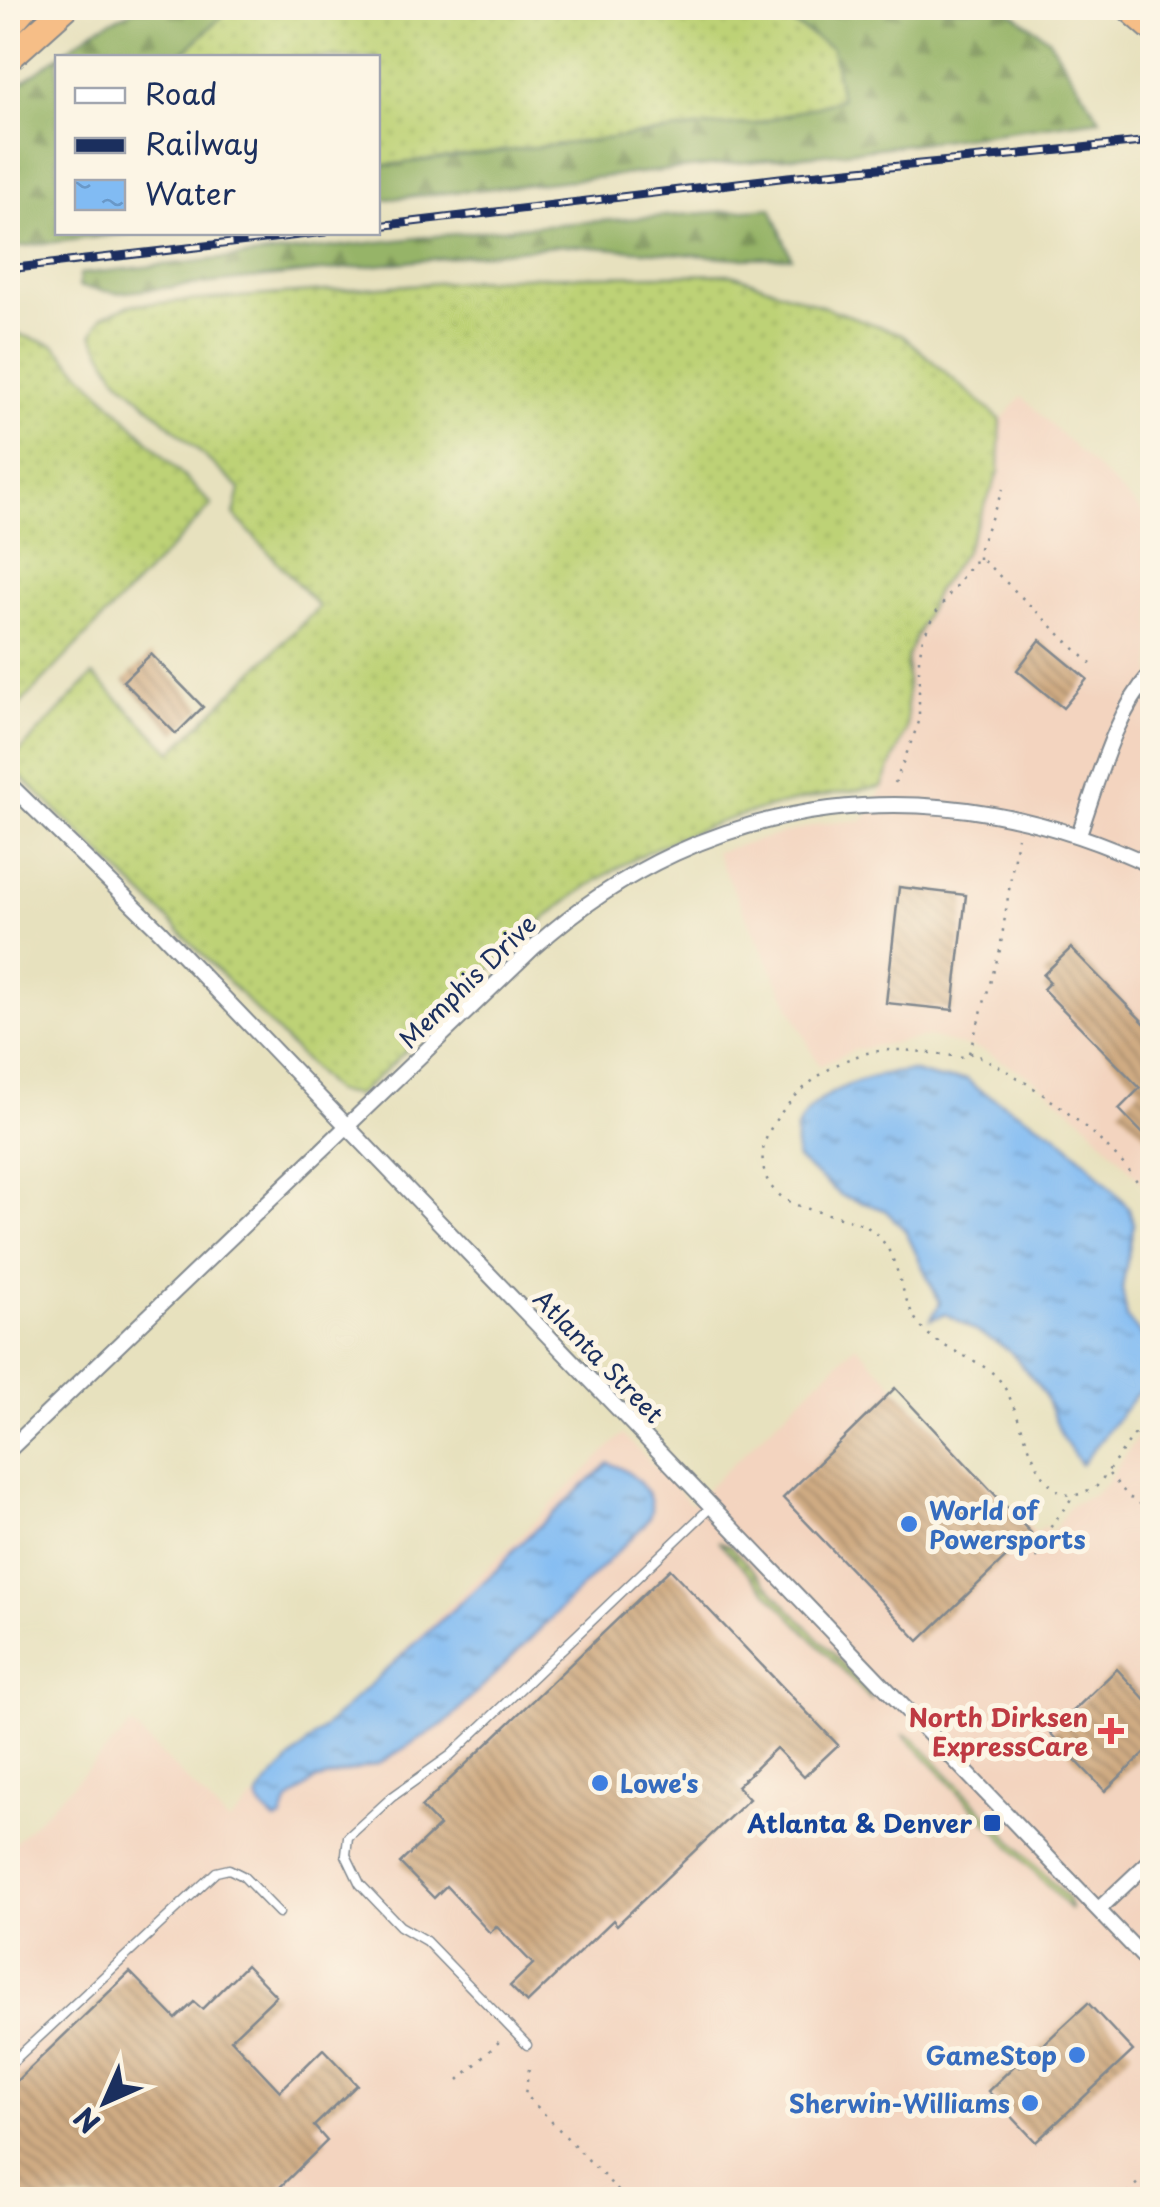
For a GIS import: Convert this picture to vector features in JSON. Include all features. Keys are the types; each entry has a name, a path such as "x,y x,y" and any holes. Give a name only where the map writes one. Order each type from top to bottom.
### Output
{"highway":[{"path":"8,26 24,8"},
{"path":"8,59 65,8"},
{"path":"1129,8 1152,28"}],"street":[{"path":"1080,834 1114,734 1130,702 1152,672"},
{"name":"Atlanta Street","path":"8,783 160,931 1152,1966"},
{"name":"Memphis Drive","path":"8,1451 564,920 595,896 683,850 791,815 883,805 973,809 1080,834 1152,866"},
{"path":"1099,1910 1152,1859"}],"lane":[{"path":"527,2044 426,1942 400,1926 360,1884 346,1855 348,1838 392,1797 451,1755 712,1507"},
{"path":"8,2066 216,1872 229,1869 243,1876 280,1913"}],"path":[{"path":"979,560 979,548 1003,489"},
{"path":"895,783 919,722 923,637 973,562 986,563 1092,664"},
{"path":"969,1055 1000,950 1018,832"},
{"path":"1152,1208 1136,1181 1075,1118 989,1060 969,1055 890,1050 836,1064 811,1080 779,1115 765,1142 763,1166 770,1184 792,1203 816,1214 855,1222 875,1233 890,1252 916,1320 934,1341 996,1376 1012,1400 1040,1475 1050,1487 1074,1495 1088,1492 1109,1474 1152,1411"},
{"path":"1109,1474 1134,1501 1152,1511"},
{"path":"1038,1558 1030,1548 1074,1495"},
{"path":"459,2080 506,2036"},
{"path":"529,2069 525,2094 627,2200"},
{"path":"1120,2200 1152,2169"}],"shaded area":[{"path":"1022,397 1152,521 1152,1193 1083,1119 1031,1077 982,1050 927,1037 854,1050 819,1066 715,852 819,824 864,820 883,787 909,690 907,657 936,591 964,553 985,508 999,473 1001,420"},
{"path":"856,1345 1036,1533 1044,1526 1052,1533 1070,1505 1094,1495 1107,1483 1152,1415 1152,2199 8,2200 8,1849 132,1725 229,1823 623,1434 691,1504"}],"green space":[{"path":"138,8 231,8 180,55 60,55 95,29"},
{"path":"231,8 767,8 832,48 841,99 754,124 380,166 380,55 181,55"},
{"path":"767,8 1005,8 1048,38 1100,119 863,150 380,200 380,166 755,124 841,99 832,48"},
{"path":"55,58 55,235 114,235 8,248 8,93"},
{"path":"771,208 791,257 737,258 564,245 117,293 79,287 80,274 520,227"},
{"path":"732,274 901,334 1001,420 999,473 964,553 936,591 907,657 907,728 882,787 791,802 747,814 662,845 621,866 546,918 362,1091 356,1095 335,1092 159,910 8,764 93,675 172,752 319,607 234,515 240,489 117,377 92,335 102,317 130,305 519,277"},
{"path":"8,331 54,345 212,505 8,717"},
{"path":"718,1541 730,1546 869,1692 872,1701"},
{"path":"903,1734 913,1738 1067,1898 1071,1910"}],"water":[{"path":"910,1071 939,1079 967,1079 1056,1134 1128,1207 1134,1223 1122,1288 1127,1319 1152,1346 1152,1382 1135,1396 1081,1465 1062,1437 1044,1393 1009,1350 946,1314 931,1319 940,1303 905,1230 885,1210 842,1196 797,1159 798,1127 818,1103 863,1080"},
{"path":"609,1463 629,1473 649,1497 651,1507 643,1526 447,1722 378,1764 314,1781 287,1803 282,1819 276,1821 264,1810 258,1797 293,1757"}],"building":[{"path":"1040,640 1087,679 1063,708 1017,670"},
{"path":"151,654 203,707 176,734 123,681"},
{"path":"899,887 966,895 953,1010 886,1003"},
{"path":"1071,948 1152,1031 1152,1143 1119,1109 1140,1088 1043,989 1050,982 1043,975"},
{"path":"895,1388 1031,1533 919,1641 783,1498"},
{"path":"670,1569 838,1745 804,1777 776,1748 737,1786 749,1799 617,1925 613,1920 527,2003 510,1986 533,1964 496,1926 490,1933 446,1886 434,1898 400,1863 439,1826 421,1807"},
{"path":"1117,1669 1152,1707 1152,1746 1105,1791 1050,1733"},
{"path":"246,1965 276,1996 231,2039 280,2091 323,2049 357,2085 314,2126 327,2141 267,2200 8,2200 8,2089 130,1972 176,2019 194,2002 202,2009"},
{"path":"1088,2003 1133,2051 1036,2142 988,2091"}],"railway":[{"path":"380,226 788,177 1152,141"},
{"path":"8,269 299,235"}],"place":[{"name":"World of Powersports","path":"909,1524"},
{"name":"North Dirksen ExpressCare","path":"1111,1731"},
{"name":"Lowe's","path":"600,1783"},
{"name":"Atlanta & Denver","path":"992,1823"},
{"name":"GameStop","path":"1077,2055"},
{"name":"Sherwin-Williams","path":"1030,2103"}]}
